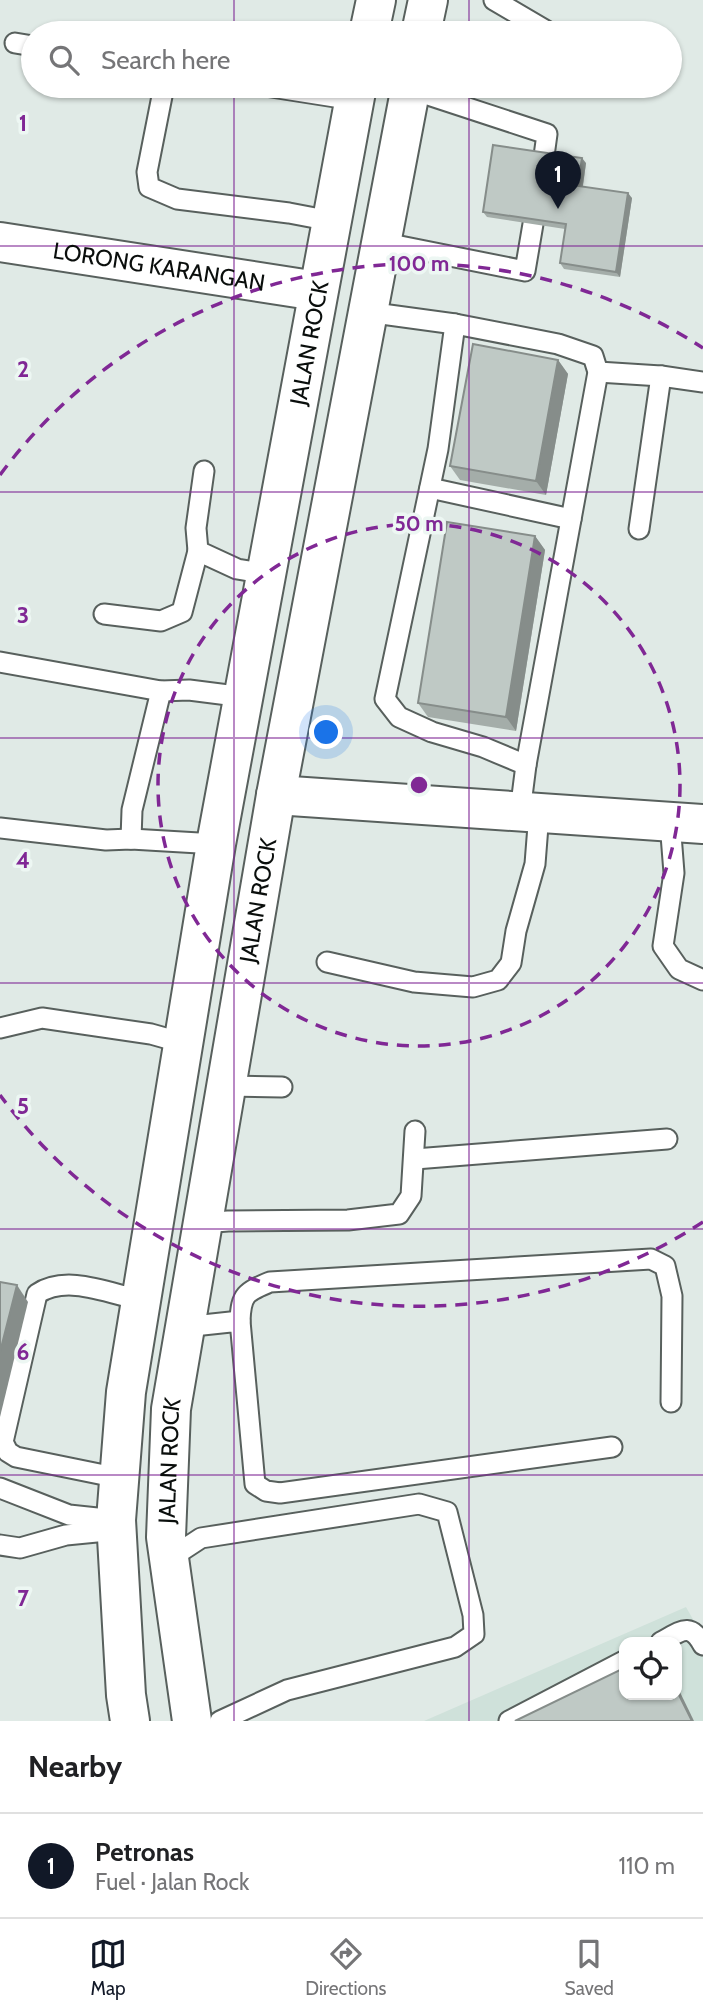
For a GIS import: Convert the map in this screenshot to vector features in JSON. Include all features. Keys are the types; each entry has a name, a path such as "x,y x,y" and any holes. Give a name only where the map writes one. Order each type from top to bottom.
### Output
{"main road":[{"path":"372,21 376,0"},
{"path":"424,21 428,0"},
{"name":"JALAN ROCK","path":"130,1721 126,1695 116,1525 126,1392 216,844 354,98"},
{"name":"JALAN ROCK","path":"192,1721 166,1537 171,1409 276,794 409,98"},
{"name":"LORONG KARANGAN","path":"0,242 317,291"},
{"path":"276,794 687,823"}],"lane":[{"path":"494,0 530,21"},
{"path":"162,98 147,173 149,187 177,199 331,221"},
{"path":"441,98 547,134 544,156"},
{"path":"380,242 525,271 533,224"},
{"path":"327,962 414,982 473,987 498,980 510,963 516,930 535,864 526,765 598,372 593,356 558,344 455,324 367,312"},
{"path":"455,324 438,449 385,699 399,717 432,732 483,747 526,765"},
{"path":"598,372 703,382"},
{"path":"639,529 661,376"},
{"path":"104,614 161,621 182,612 198,551 196,528 204,471"},
{"path":"430,488 571,519"},
{"path":"198,551 237,569 267,574"},
{"path":"0,662 161,691 188,690 244,696"},
{"path":"131,839 132,810 161,691"},
{"path":"687,823 674,873 663,946 679,969 703,980"},
{"path":"0,828 106,840 216,844"},
{"path":"0,1028 42,1018 151,1034 183,1043"},
{"path":"227,1086 282,1087"},
{"path":"202,1223 228,1220 348,1220 399,1214 411,1196 415,1131"},
{"path":"415,1159 667,1139"},
{"path":"612,1447 280,1493 266,1492 255,1484 240,1321 241,1302 252,1289 270,1282 651,1259 665,1266 672,1296 671,1402"},
{"path":"119,1478 16,1457 8,1452 1,1442 30,1293 49,1286 66,1284 140,1300"},
{"path":"184,1327 240,1321"},
{"path":"0,1488 69,1514 116,1525"},
{"path":"169,1559 201,1538 419,1504 447,1512 473,1615 474,1634 455,1647 287,1690 220,1721"},
{"path":"0,1545 20,1548 116,1525"},
{"path":"671,1637 684,1630 692,1630 703,1645"},
{"path":"509,1721 619,1664"}],"shaded area":[{"path":"686,1607 703,1637 703,1721 424,1721"}],"building":[{"path":"493,145 582,158 578,186 628,193 616,272 560,263 566,224 483,212"},
{"path":"473,344 558,360 536,481 450,466"},
{"path":"447,522 535,536 506,717 418,703"},
{"path":"0,1282 17,1285 0,1352"},
{"path":"619,1670 619,1700 682,1700 692,1721 515,1721"}],"place":[{"name":"Petronas","path":"558,209"}]}
